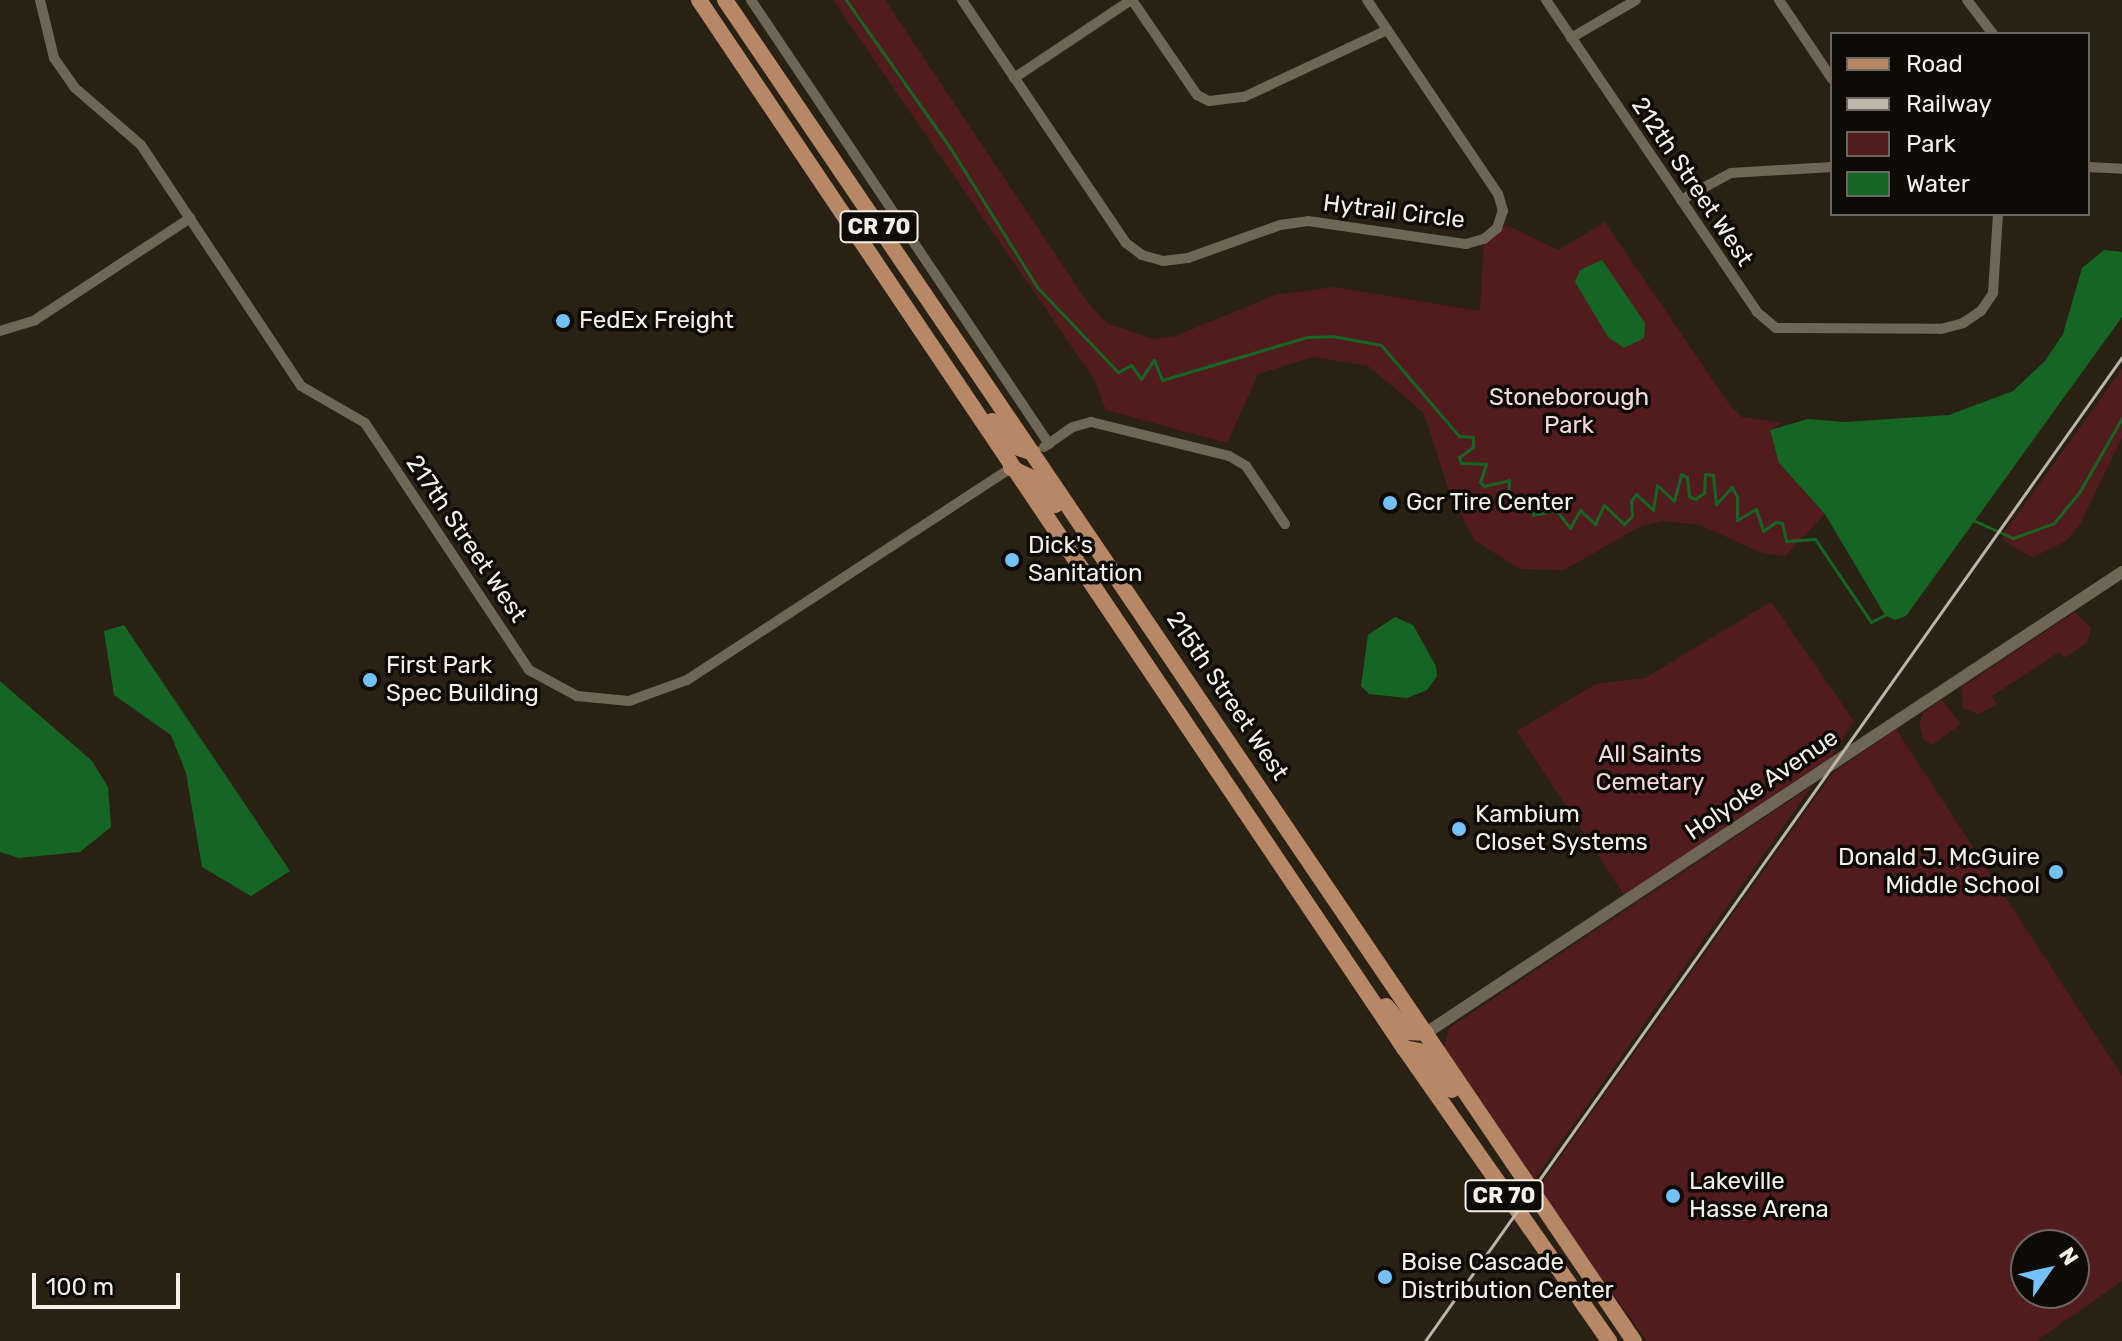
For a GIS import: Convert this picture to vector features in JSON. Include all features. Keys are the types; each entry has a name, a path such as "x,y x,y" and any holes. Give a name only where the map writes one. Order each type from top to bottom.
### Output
{"main road":[{"name":"CR 70","path":"699,0 1324,931 1609,1341"},
{"name":"215th Street West","path":"725,0 1634,1341"},
{"path":"936,356 1013,446 1033,453"},
{"path":"1011,468 1037,480 1107,563"},
{"path":"1324,931 1408,1032 1426,1033"},
{"path":"1404,1048 1419,1051 1494,1135"}],"street":[{"name":"217th Street West","path":"40,0 54,58 74,87 127,129 301,386 365,423 529,670 577,696 629,701 687,680 1011,468"},
{"path":"751,0 1049,444"},
{"name":"Hytrail Circle","path":"962,0 1126,243 1142,255 1163,261 1188,258 1280,225 1308,221 1466,244 1484,239 1497,228 1503,211 1498,194 1367,0"},
{"path":"1014,78 1132,0 1197,95 1209,101 1244,97 1387,30"},
{"name":"212th Street West","path":"1546,0 1765,322 1789,332 1941,329 1973,318 1988,302 1997,281 1998,216"},
{"path":"1571,38 1636,0"},
{"path":"1779,0 1830,76"},
{"path":"1967,0 1991,32"},
{"path":"1681,200 1731,173 1830,167"},
{"path":"2090,167 2122,169"},
{"path":"0,331 35,320 190,218"},
{"path":"1033,453 1073,427 1091,422 1229,456 1246,466 1285,524"},
{"name":"Holyoke Avenue","path":"1426,1033 2122,572"}],"green space":[{"name":"Stoneborough Park","path":"833,0 885,0 1088,303 1107,323 1153,339 1176,336 1275,295 1334,287 1480,311 1484,245 1506,225 1558,250 1605,222 1731,407 1742,417 1782,423 1770,430 1779,463 1825,514 1785,556 1762,553 1700,525 1664,521 1641,526 1564,570 1520,569 1474,540 1448,488 1424,413 1368,366 1313,357 1258,374 1227,443 1106,410 1094,379"},
{"path":"2122,369 2122,438 2080,524 2066,541 2033,557 2023,553 2002,539 2004,533"},
{"name":"All Saints Cemetary","path":"1771,602 1854,721 1831,757 1624,895 1517,731 1596,684 1645,678"},
{"path":"2075,612 2091,628 2087,643 2064,658 2059,652 1992,696 1997,704 1987,710 1978,714 1963,708 1962,687"},
{"path":"1942,700 1961,724 1932,745 1924,740 1919,724 1924,712"},
{"path":"1896,729 2122,1076 2122,1281 2090,1303 2090,1229 2010,1229 2010,1309 2082,1309 2036,1341 1647,1341 1537,1190 1833,773"},
{"path":"1812,786 1532,1183 1444,1048 1449,1028"}],"water":[{"path":"2104,250 2122,252 2122,317 1906,616 1895,620 1885,615 1825,514 1779,463 1770,430 1808,419 1845,422 1949,415 2013,391 2045,361 2063,334 2082,268"},
{"path":"1602,260 1645,323 1644,338 1624,348 1608,337 1575,282 1580,270"},
{"path":"1395,617 1413,625 1436,666 1437,676 1427,690 1407,698 1369,694 1361,686 1368,635"},
{"path":"124,625 290,871 251,896 202,867 186,773 171,735 114,695 104,631"},
{"path":"0,681 92,761 108,787 111,827 80,852 19,858 0,852"}],"waterway":[{"path":"846,0 949,146 1037,287 1118,372 1131,365 1141,379 1154,360 1162,380 1307,337 1332,336 1381,345 1459,436 1473,437 1473,447 1459,457 1461,463 1486,464 1480,482 1484,486 1509,480 1508,500 1531,498 1533,515 1556,510 1570,528 1580,510 1595,524 1604,505 1624,524 1632,516 1631,501 1636,494 1653,510 1657,485 1674,501 1681,474 1687,477 1689,496 1695,499 1704,493 1705,474 1713,475 1716,504 1732,487 1737,496 1737,520 1756,509 1763,531 1776,522 1782,523 1786,541 1815,539 1871,622 1885,615"},
{"path":"1975,521 2013,538 2054,523 2080,491 2122,418"}],"railway":[{"path":"1425,1341 2122,357"}],"place":[{"name":"FedEx Freight","path":"563,321"},
{"name":"Gcr Tire Center","path":"1390,503"},
{"name":"Dick's Sanitation","path":"1012,560"},
{"name":"First Park Spec Building","path":"370,680"},
{"name":"Kambium Closet Systems","path":"1459,829"},
{"name":"Donald J. McGuire Middle School","path":"2056,872"},
{"name":"Lakeville Hasse Arena","path":"1673,1196"},
{"name":"Boise Cascade Distribution Center","path":"1385,1277"}]}
